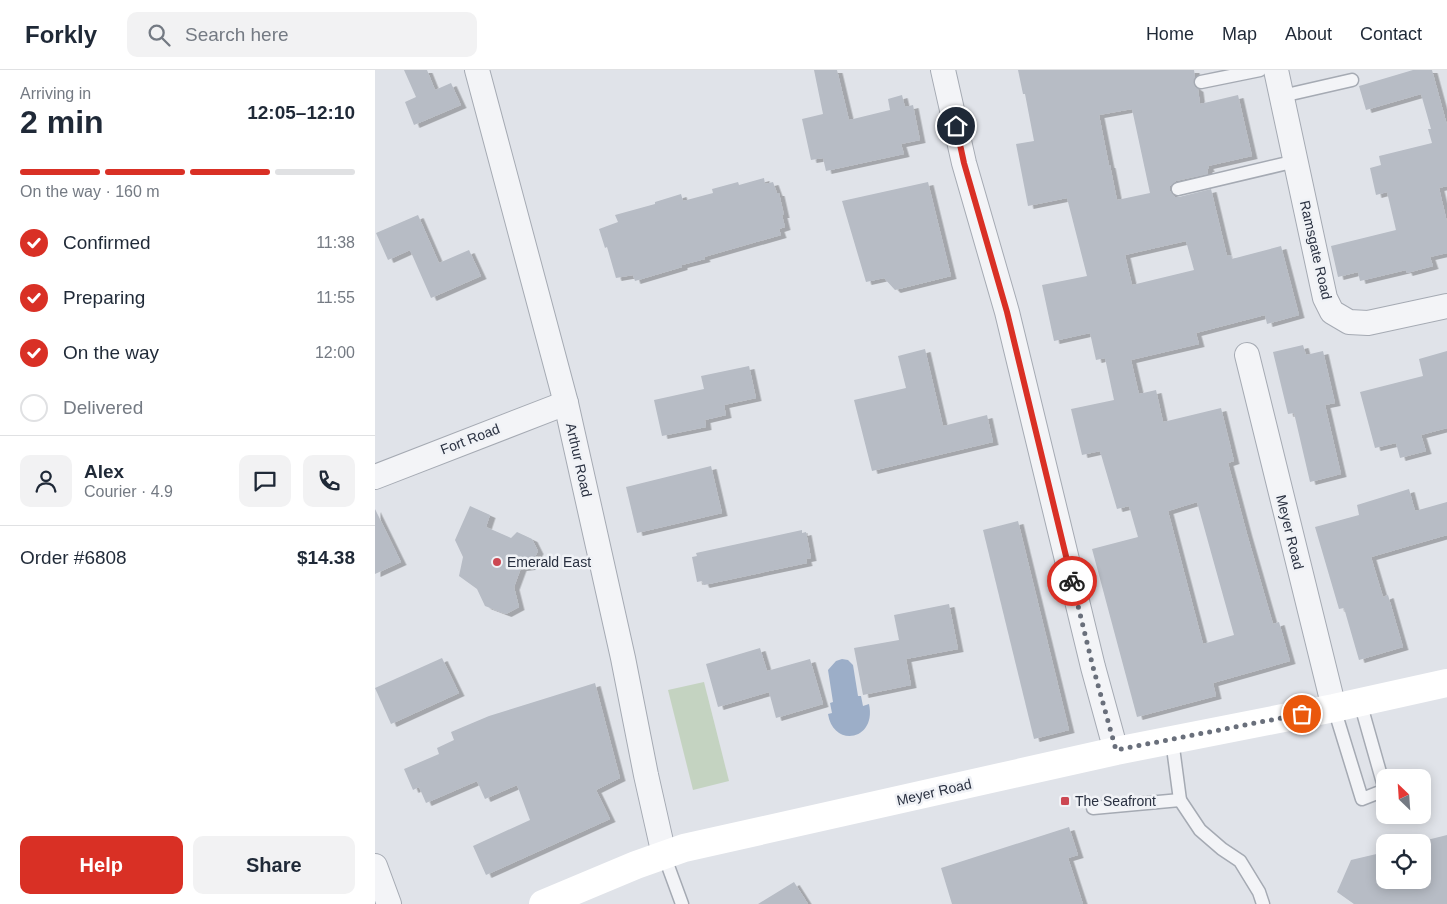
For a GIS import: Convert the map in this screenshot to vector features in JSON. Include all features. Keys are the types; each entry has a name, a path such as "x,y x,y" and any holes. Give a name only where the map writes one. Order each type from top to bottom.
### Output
{"street":[{"name":"Arthur Road","path":"477,70 566,403 623,658 664,855"},
{"path":"943,70 964,163 1007,312 1091,657 1116,750"},
{"name":"Ramsgate Road","path":"1276,70 1325,298 1332,312 1349,322 1369,323 1447,306"},
{"name":"Meyer Road","path":"1247,355 1333,708"},
{"name":"Fort Road","path":"375,477 566,403"},
{"name":"Meyer Road","path":"543,904 636,865 683,848 1116,750 1333,708 1447,683"},
{"path":"375,866 389,904"}],"lane":[{"path":"1201,82 1260,70"},
{"path":"1282,96 1352,80"},
{"path":"1178,189 1296,161"},
{"path":"1360,702 1379,769"},
{"path":"1333,708 1362,799 1376,794"},
{"path":"1172,740 1180,800 1200,830 1240,861 1259,892 1263,904"},
{"path":"1093,808 1180,800"},
{"path":"664,855 682,904"}],"green space":[{"path":"704,682 729,781 693,790 668,690"}],"water":[{"path":"848,660 853,665 858,696 861,696 863,706 869,704 870,716 867,726 853,736 845,736 838,732 832,725 828,714 832,713 830,703 833,702 828,670 836,661"}],"building":[{"path":"404,70 427,70 435,90 451,83 461,105 414,125 405,102 416,97"},
{"path":"814,70 837,70 849,120 890,110 888,99 902,95 905,107 913,105 920,140 901,144 904,154 826,171 823,158 811,160 802,119 823,114"},
{"path":"1018,70 1194,70 1193,83 1198,89 1200,104 1238,95 1252,156 1208,166 1208,174 1176,181 1170,186 1170,191 1175,197 1179,197 1211,189 1227,256 1231,255 1232,259 1281,246 1299,315 1267,324 1265,315 1196,333 1199,344 1131,360 1139,394 1156,390 1163,422 1221,408 1234,461 1228,463 1247,534 1273,624 1279,622 1290,661 1213,683 1216,696 1137,717 1092,549 1138,537 1129,506 1117,509 1100,451 1082,455 1071,409 1114,400 1105,358 1096,360 1090,333 1054,341 1042,285 1087,276 1067,198 1028,206 1016,144 1034,141 1025,94 1023,94","holes":["1132,109 1150,193 1117,200 1099,115","1186,241 1194,270 1132,285 1125,255","1197,502 1234,635 1203,644 1168,511"]},
{"path":"1413,70 1432,70 1447,125 1447,186 1439,188 1447,222 1447,253 1430,257 1433,266 1407,273 1406,270 1360,281 1358,272 1338,277 1331,246 1396,230 1387,192 1376,195 1370,168 1381,165 1379,156 1432,143 1428,129 1431,129 1421,94 1366,110 1359,86"},
{"path":"764,178 765,184 773,182 777,193 779,193 785,227 779,229 781,235 704,257 705,259 635,281 633,275 616,278 607,247 605,248 599,229 618,222 615,215 655,204 655,202 681,194 683,201 713,193 712,189 738,182 739,185"},
{"path":"928,182 951,276 895,290 884,278 866,282 842,201"},
{"path":"418,215 439,263 469,250 481,276 431,298 410,250 388,260 376,233"},
{"path":"1303,345 1306,355 1323,351 1335,403 1325,405 1341,474 1310,482 1294,413 1288,414 1273,352"},
{"path":"925,349 943,426 987,415 993,442 872,471 854,400 906,388 898,356"},
{"path":"1447,351 1447,428 1421,435 1426,451 1400,458 1396,443 1375,448 1360,392 1423,376 1419,359"},
{"path":"749,366 756,398 724,405 726,415 705,420 706,427 662,436 654,400 704,389 701,376"},
{"path":"711,466 722,513 637,533 626,487"},
{"path":"1409,489 1415,511 1447,502 1447,535 1371,557 1383,597 1388,595 1403,647 1359,660 1344,608 1339,609 1315,527 1359,515 1357,505"},
{"name":"Emerald East","path":"470,506 490,515 486,527 511,538 517,532 532,539 538,551 530,567 521,568 514,587 519,607 506,614 485,606 477,589 459,576 463,557 455,540"},
{"path":"375,509 401,562 375,574"},
{"path":"1018,521 1069,730 1034,739 983,530"},
{"path":"802,530 802,533 806,532 811,558 806,559 807,563 704,585 702,581 697,582 692,557 697,556 696,553"},
{"path":"949,604 958,649 906,659 911,685 863,695 854,648 899,640 894,615"},
{"path":"760,648 767,671 810,659 823,704 776,718 769,692 718,707 706,664"},
{"path":"442,658 459,693 391,724 375,688"},
{"path":"595,683 620,778 596,790 610,819 486,875 473,846 530,820 517,785 485,799 477,781 426,803 419,787 413,790 404,769 439,754 437,748 454,740 451,732 489,716"},
{"path":"1069,827 1078,855 1068,858 1083,904 952,904 941,868"},
{"path":"1447,835 1447,904 1354,904 1337,892 1351,860 1376,854 1376,889 1431,889 1431,839"},
{"path":"794,882 808,904 758,904"}],"way so far":[{"path":"1072,581 1116,750 1302,714"}],"place":[{"name":"Emerald East","path":"497,562"},
{"name":"The Seafront","path":"1065,801"}],"route":[{"path":"956,126 964,163 1007,312 1072,581"}]}
